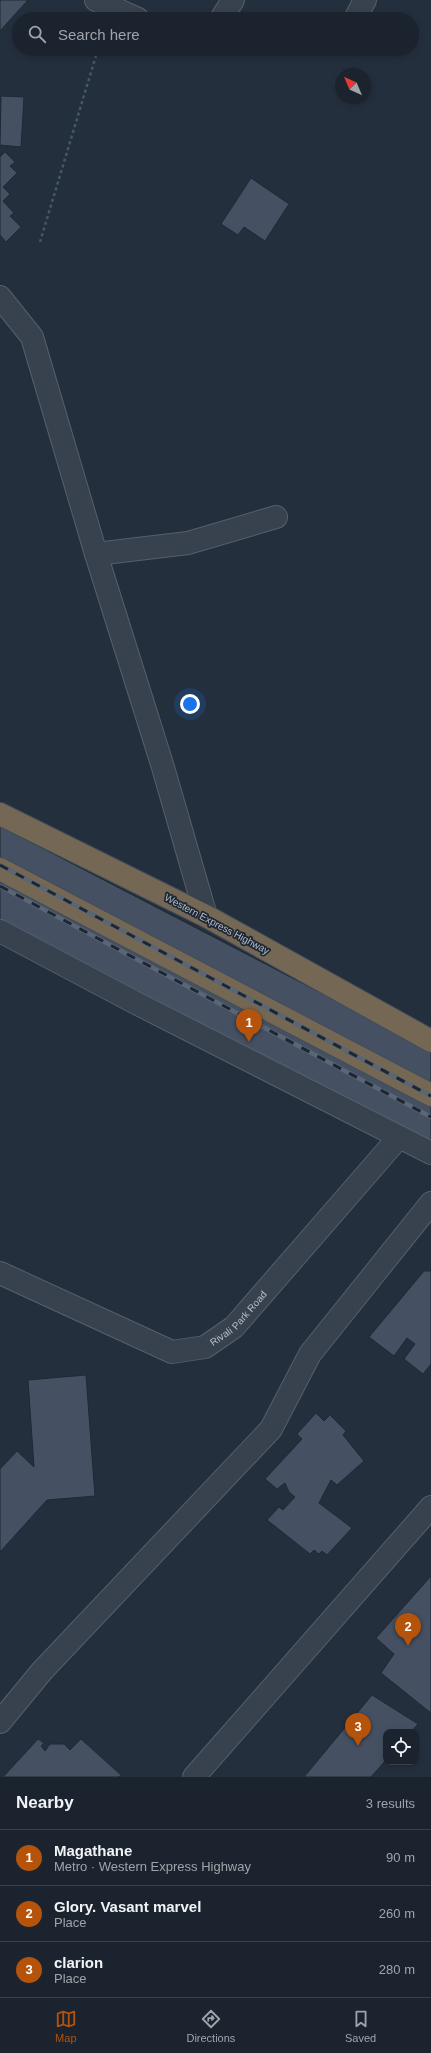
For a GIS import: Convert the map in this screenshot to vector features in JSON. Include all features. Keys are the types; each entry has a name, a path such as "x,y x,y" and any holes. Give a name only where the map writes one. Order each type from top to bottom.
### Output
{"highway":[{"name":"Western Express Highway","path":"0,814 206,916 431,1041"},
{"path":"0,869 431,1095"}],"street":[{"path":"96,0 123,12"},
{"path":"225,12 233,0"},
{"path":"359,12 365,0"},
{"path":"0,297 32,337 96,554 162,764 206,916"},
{"path":"96,554 188,543 276,517"},
{"path":"0,931 134,1002 431,1153"},
{"name":"Rivali Park Road","path":"0,1273 172,1352 206,1347 234,1327 399,1137"},
{"path":"0,1722 42,1671 271,1429 310,1354 431,1203"},
{"path":"194,1777 431,1507"}],"path":[{"path":"40,242 96,56"}],"building":[{"path":"0,0 28,0 17,12 12,12 12,18 0,31"},
{"path":"1,96 24,97 21,147 0,145"},
{"path":"5,152 15,162 10,166 17,173 3,187 10,194 3,201 14,213 10,216 21,227 6,242 0,235 0,157"},
{"path":"251,178 289,204 265,241 244,227 238,235 221,224"},
{"path":"0,826 431,1050 431,1148 0,923"},
{"path":"424,1271 431,1271 431,1364 423,1374 404,1359 415,1344 407,1338 394,1356 369,1337"},
{"path":"86,1375 95,1496 47,1500 0,1552 0,1469 17,1451 34,1467 28,1380"},
{"path":"316,1413 324,1421 330,1415 346,1431 343,1435 364,1461 337,1485 331,1480 319,1503 352,1528 327,1555 322,1551 319,1554 314,1550 310,1554 267,1520 279,1507 283,1510 295,1497 289,1492 285,1483 277,1489 265,1479 302,1439 297,1434"},
{"path":"431,1576 431,1713 381,1673 394,1654 376,1638"},
{"path":"372,1695 418,1724 414,1729 383,1729 383,1763 371,1777 304,1777"},
{"path":"38,1739 44,1743 41,1746 45,1751 50,1744 64,1744 70,1750 81,1739 121,1775 119,1777 3,1777"}],"railway":[{"path":"0,865 431,1096"},
{"path":"0,886 431,1117"}],"place":[{"name":"Magathane","path":"249,1042"},
{"name":"Glory. Vasant marvel","path":"408,1646"},
{"name":"clarion","path":"358,1746"}]}
